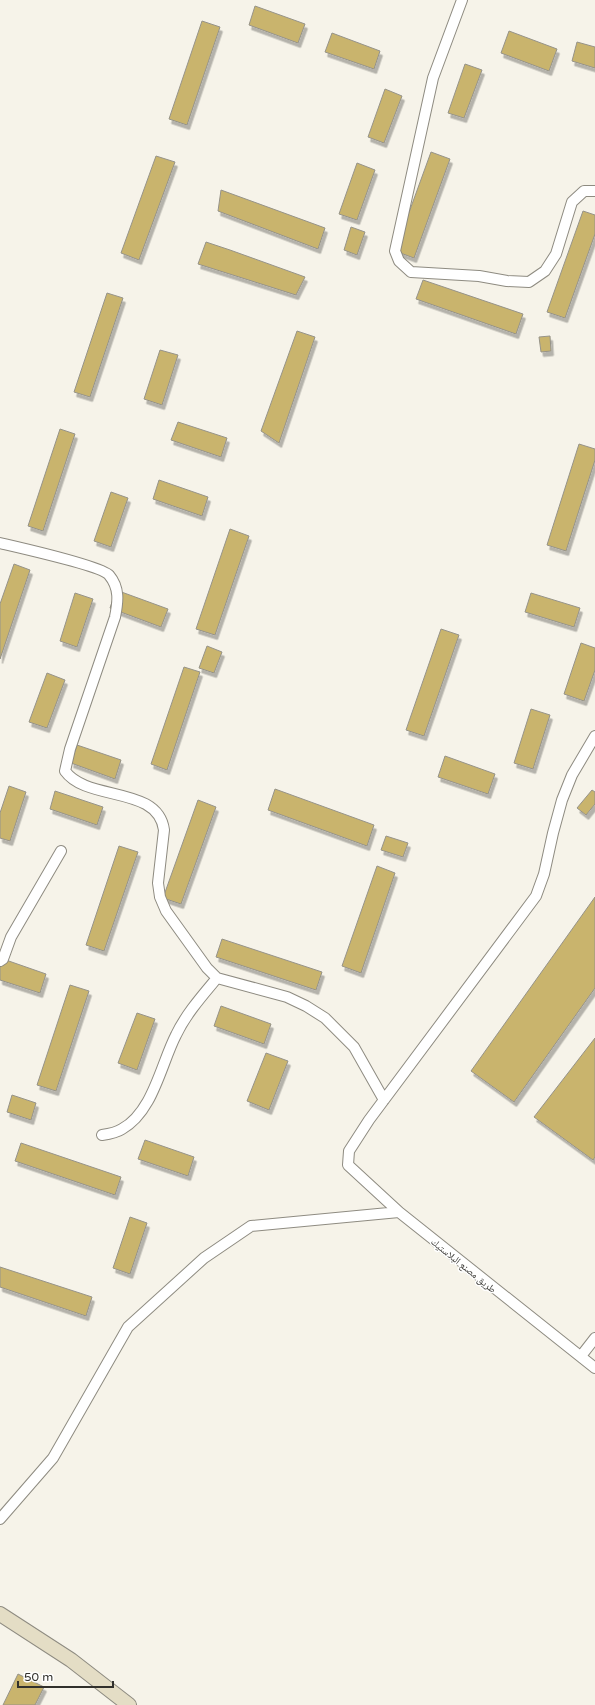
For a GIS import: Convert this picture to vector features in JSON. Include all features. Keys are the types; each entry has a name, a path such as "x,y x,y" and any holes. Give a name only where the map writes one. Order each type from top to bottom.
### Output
{"street":[{"path":"462,0 433,78 395,251 399,262 411,272 478,276 507,281 529,282 545,271 556,254 572,202 584,191 595,191"},
{"path":"0,543 92,566 109,574 116,590 118,599 115,617 70,748 65,771 70,778 81,784 142,802 157,812 163,821 164,830 158,883 160,897 166,911 207,968 217,978 287,997 306,1006 325,1018 354,1047 384,1100 536,896 544,874 562,800 572,775 595,736"},
{"path":"0,961 3,959 11,937 61,851"},
{"path":"102,1135 123,1129 138,1116 154,1087 176,1035 185,1018 217,978"},
{"name":"طريق مصنع البلاستيك","path":"384,1100 349,1151 348,1165 398,1212 595,1368"},
{"path":"0,1519 53,1458 128,1326 204,1258 251,1226 398,1212"},
{"path":"581,1356 595,1338"},
{"path":"0,1614 71,1660 129,1705"}],"building":[{"path":"255,6 305,24 298,43 249,25"},
{"path":"202,21 220,27 187,125 169,119"},
{"path":"509,31 557,49 549,71 501,53"},
{"path":"332,33 380,51 374,69 325,52"},
{"path":"577,42 595,47 595,68 572,61"},
{"path":"465,64 482,70 464,118 448,113"},
{"path":"385,89 402,96 384,143 368,137"},
{"path":"431,152 450,159 414,258 395,251"},
{"path":"156,156 175,162 139,260 121,253"},
{"path":"357,163 375,170 357,220 339,214"},
{"path":"221,190 325,228 318,249 218,211"},
{"path":"583,211 595,215 595,234 565,318 547,312"},
{"path":"351,227 365,232 357,255 344,250"},
{"path":"206,242 305,277 296,295 198,264"},
{"path":"423,280 523,314 516,334 416,299"},
{"path":"107,293 123,298 90,397 74,392"},
{"path":"297,331 315,337 279,443 261,431"},
{"path":"550,336 551,351 541,352 539,337"},
{"path":"160,350 178,355 162,405 144,399"},
{"path":"178,422 227,438 221,457 171,440"},
{"path":"60,429 75,434 43,531 28,526"},
{"path":"579,444 595,449 595,460 566,551 547,545"},
{"path":"159,480 208,497 202,516 153,499"},
{"path":"111,492 128,498 111,547 94,541"},
{"path":"230,529 249,536 215,635 196,629"},
{"path":"14,564 30,570 0,659 0,604"},
{"path":"116,590 168,609 161,627 110,608"},
{"path":"75,593 93,599 77,647 60,641"},
{"path":"531,593 580,608 574,627 525,612"},
{"path":"441,629 459,635 424,736 406,730"},
{"path":"581,643 595,648 595,670 584,701 564,694"},
{"path":"207,646 222,652 214,673 199,668"},
{"path":"184,667 200,672 167,770 151,764"},
{"path":"47,673 65,680 47,728 29,722"},
{"path":"531,709 550,715 533,769 514,763"},
{"path":"77,745 121,760 115,779 71,763"},
{"path":"445,756 495,774 488,794 438,777"},
{"path":"9,786 26,792 10,841 0,838 0,813"},
{"path":"275,789 374,825 367,846 268,810"},
{"path":"592,790 595,792 595,804 586,815 577,808"},
{"path":"55,791 103,807 97,825 50,809"},
{"path":"198,800 216,807 181,904 163,898"},
{"path":"386,836 408,843 403,857 381,850"},
{"path":"119,846 138,852 104,951 86,945"},
{"path":"377,866 395,873 361,973 342,966"},
{"path":"595,897 595,988 514,1102 471,1071"},
{"path":"222,939 322,972 316,990 216,957"},
{"path":"3,959 46,974 40,993 0,980 0,967"},
{"path":"70,985 89,991 56,1091 37,1085"},
{"path":"221,1006 271,1024 264,1044 214,1026"},
{"path":"137,1013 155,1019 137,1070 118,1063"},
{"path":"595,1038 595,1157 593,1160 534,1117"},
{"path":"266,1053 288,1061 269,1110 247,1101"},
{"path":"12,1095 36,1103 31,1120 7,1112"},
{"path":"145,1140 194,1157 188,1176 138,1159"},
{"path":"21,1143 121,1177 115,1195 15,1161"},
{"path":"130,1217 147,1223 130,1274 113,1268"},
{"path":"0,1267 92,1297 86,1316 0,1287"},
{"path":"18,1674 44,1687 35,1705 3,1705"}]}
